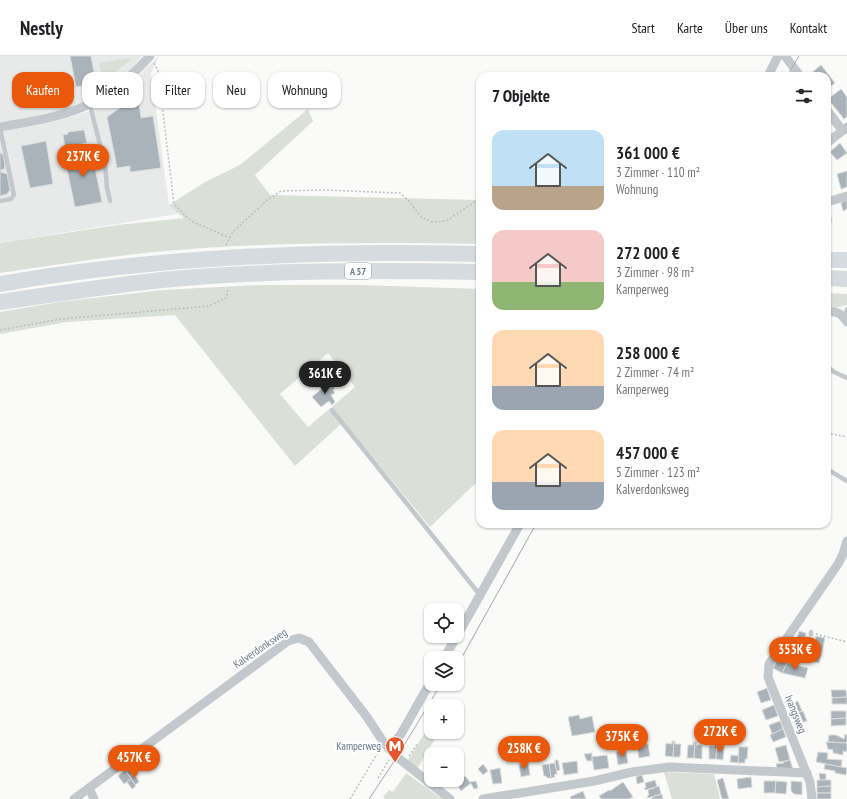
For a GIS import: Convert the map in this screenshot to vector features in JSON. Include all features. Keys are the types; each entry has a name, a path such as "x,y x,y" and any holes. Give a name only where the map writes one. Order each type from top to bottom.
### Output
{"highway":[{"name":"A 57","path":"0,284 58,273 160,262 237,257 355,253 476,254"},
{"path":"831,260 847,260"},
{"name":"A 57","path":"0,302 71,291 163,280 216,277 232,282 356,271 476,272"},
{"path":"831,278 847,279"}],"street":[{"path":"770,72 778,56"},
{"path":"785,56 797,72"},
{"path":"135,72 151,59"},
{"path":"0,128 68,114 83,108"},
{"path":"831,114 845,128 831,140"},
{"path":"831,201 847,196"},
{"path":"831,312 836,311 846,320"},
{"path":"464,624 518,528"},
{"name":"Ivangsweg","path":"812,799 810,782 807,773 768,677 767,670 769,664 789,634 838,564 847,541"},
{"name":"Kalverdonksweg","path":"74,799 288,641 295,638 305,639 309,642 389,748"},
{"path":"425,691 401,734 389,748 450,799"},
{"path":"483,799 537,795 632,772 669,767 807,773"},
{"path":"89,788 94,799"}],"lane":[{"path":"91,108 100,145 104,151 107,188 110,201"},
{"path":"0,128 14,195 12,199 0,201"},
{"path":"846,320 847,308"},
{"path":"831,369 847,378"},
{"path":"332,410 480,596"},
{"path":"831,471 847,481"}],"path":[{"path":"151,59 158,71 174,204 191,221 230,238"},
{"path":"226,246 234,232 267,200 281,191 324,190 400,193 409,201 421,217 432,222 446,221 476,201"},
{"path":"0,330 61,319 209,306 227,297 232,282"},
{"path":"831,434 847,437"},
{"path":"811,633 847,642"},
{"path":"404,762 418,743"},
{"path":"378,778 389,748"},
{"path":"350,799 389,748"}],"shaded area":[{"path":"0,56 142,56 127,72 82,72 82,102 74,106 74,72 12,72 12,108 68,108 0,123"},
{"path":"159,56 151,72 151,108 156,108 169,205 183,213 0,243 0,132 53,122 96,108 143,108 142,72"},
{"path":"130,58 129,61 115,72 101,72 99,63"},
{"path":"308,109 313,121 255,175 270,195 476,200 476,244 322,243 204,248 124,255 0,273 0,243 118,225 184,218 169,205 205,182 240,165"},
{"path":"258,285 360,285 476,289 476,483 430,527 332,407 355,387 328,353 280,394 308,427 329,409 341,424 295,466 175,315 67,322 0,334 0,312 59,302 163,290"},
{"path":"831,293 847,294 847,305 831,309"},
{"path":"424,734 424,739 435,739 430,747 424,747 424,757 417,769 408,760"},
{"path":"664,772 714,774 720,799 672,799"},
{"path":"406,773 442,799 385,799 383,797 389,790 393,792"}],"building":[{"path":"70,56 91,56 94,72 82,72 82,86 76,87"},
{"path":"821,65 826,72 812,72"},
{"path":"831,78 835,83 831,86"},
{"path":"841,89 847,97 847,117 844,119 831,103 831,97"},
{"path":"120,108 140,108 141,118 153,116 161,168 130,172 130,166 117,168 107,117"},
{"path":"84,130 87,143 81,144 82,151 70,153 68,146 65,147 63,135 68,134 68,132"},
{"path":"46,141 53,184 30,188 21,146"},
{"path":"840,143 847,153 837,160 831,151"},
{"path":"91,149 102,202 75,207 64,155"},
{"path":"0,152 3,155 5,165 1,172 7,174 10,190 7,194 0,196"},
{"path":"847,171 847,187 841,189 837,174"},
{"path":"847,201 847,209 843,211 841,203"},
{"path":"330,382 335,388 333,390 335,393 331,395 335,402 332,405 329,401 321,407 312,397"},
{"path":"799,631 806,633 803,645 806,645 804,654 788,650 791,640 796,642"},
{"path":"816,636 825,638 822,652 813,650"},
{"path":"784,648 793,653 782,673 773,668"},
{"path":"813,650 822,652 819,663 810,661"},
{"path":"787,663 808,668 805,678 782,673"},
{"path":"767,688 771,700 761,703 757,692"},
{"path":"831,690 846,690 847,697 832,698"},
{"path":"847,697 847,704 832,704 832,698"},
{"path":"798,701 802,711 792,715 789,705"},
{"path":"774,705 778,716 766,720 762,710"},
{"path":"803,711 807,721 796,725 792,715"},
{"path":"831,711 846,711 846,718 831,719"},
{"path":"579,715 580,719 592,716 595,732 572,736 568,717"},
{"path":"846,718 846,725 831,726 831,719"},
{"path":"780,721 783,729 772,734 769,725"},
{"path":"783,729 786,737 773,742 770,735"},
{"path":"845,734 847,735 847,743 828,742 829,735 836,735 844,739"},
{"path":"672,741 674,741 673,757 665,756 666,743 672,744"},
{"path":"674,741 675,744 681,744 680,757 673,757"},
{"path":"693,742 695,742 694,758 687,758 688,745 693,745"},
{"path":"695,742 697,742 696,745 702,745 702,759 694,758"},
{"path":"826,742 847,743 847,752 843,751 843,755 833,753 833,750 828,749"},
{"path":"715,743 717,743 716,759 709,759 709,746 715,746"},
{"path":"717,743 718,746 724,747 723,760 716,759"},
{"path":"648,744 650,756 639,758 637,746"},
{"path":"786,745 790,760 779,762 775,748"},
{"path":"739,747 748,747 747,759 745,759 745,763 738,763"},
{"path":"626,751 628,763 618,765 616,752"},
{"path":"818,752 828,753 827,759 842,760 841,767 816,762"},
{"path":"592,753 592,761 587,761 584,754"},
{"path":"607,755 609,768 594,770 592,757"},
{"path":"731,755 739,756 738,763 730,762"},
{"path":"555,760 558,760 560,770 556,771"},
{"path":"790,760 793,769 777,769 776,764 784,763 783,762"},
{"path":"577,761 578,773 564,775 562,763"},
{"path":"528,763 530,775 521,777 519,765"},
{"path":"555,763 557,774 554,775 555,777 551,778 549,764"},
{"path":"483,764 488,771 483,775 478,769"},
{"path":"549,764 551,778 547,778 544,776 542,765"},
{"path":"825,764 847,768 846,775 824,769"},
{"path":"131,765 138,774 136,776 134,773 130,777 125,770"},
{"path":"500,768 502,783 493,784 490,770"},
{"path":"125,770 131,779 124,784 118,776"},
{"path":"134,773 139,782 135,785 130,777"},
{"path":"819,773 826,774 826,780 820,780"},
{"path":"642,775 644,782 637,784 636,777"},
{"path":"465,776 471,783 461,791 459,787 464,787"},
{"path":"751,777 752,787 738,789 737,779"},
{"path":"723,778 729,799 722,799 717,780"},
{"path":"131,779 136,786 132,789 127,782"},
{"path":"655,780 657,787 645,790 645,783"},
{"path":"817,780 831,780 831,786 817,787"},
{"path":"476,781 478,788 474,789 470,782"},
{"path":"764,781 776,781 775,793 764,793"},
{"path":"776,781 787,782 786,794 775,793"},
{"path":"791,781 802,782 802,795 794,794 791,791"},
{"path":"623,782 633,797 629,799 601,799 599,796 609,790 610,791"},
{"path":"659,786 661,794 648,798 648,790"},
{"path":"831,786 831,793 817,793 817,787"},
{"path":"583,791 586,799 571,799 570,797"},
{"path":"817,793 831,793 831,799 817,799"},
{"path":"662,794 663,799 652,799 652,797"}],"tram line":[{"path":"789,72 799,56"},
{"path":"464,653 534,528"},
{"path":"369,799 397,757 437,691"}],"place":[{"name":"Kamperweg","path":"395,763"}]}
